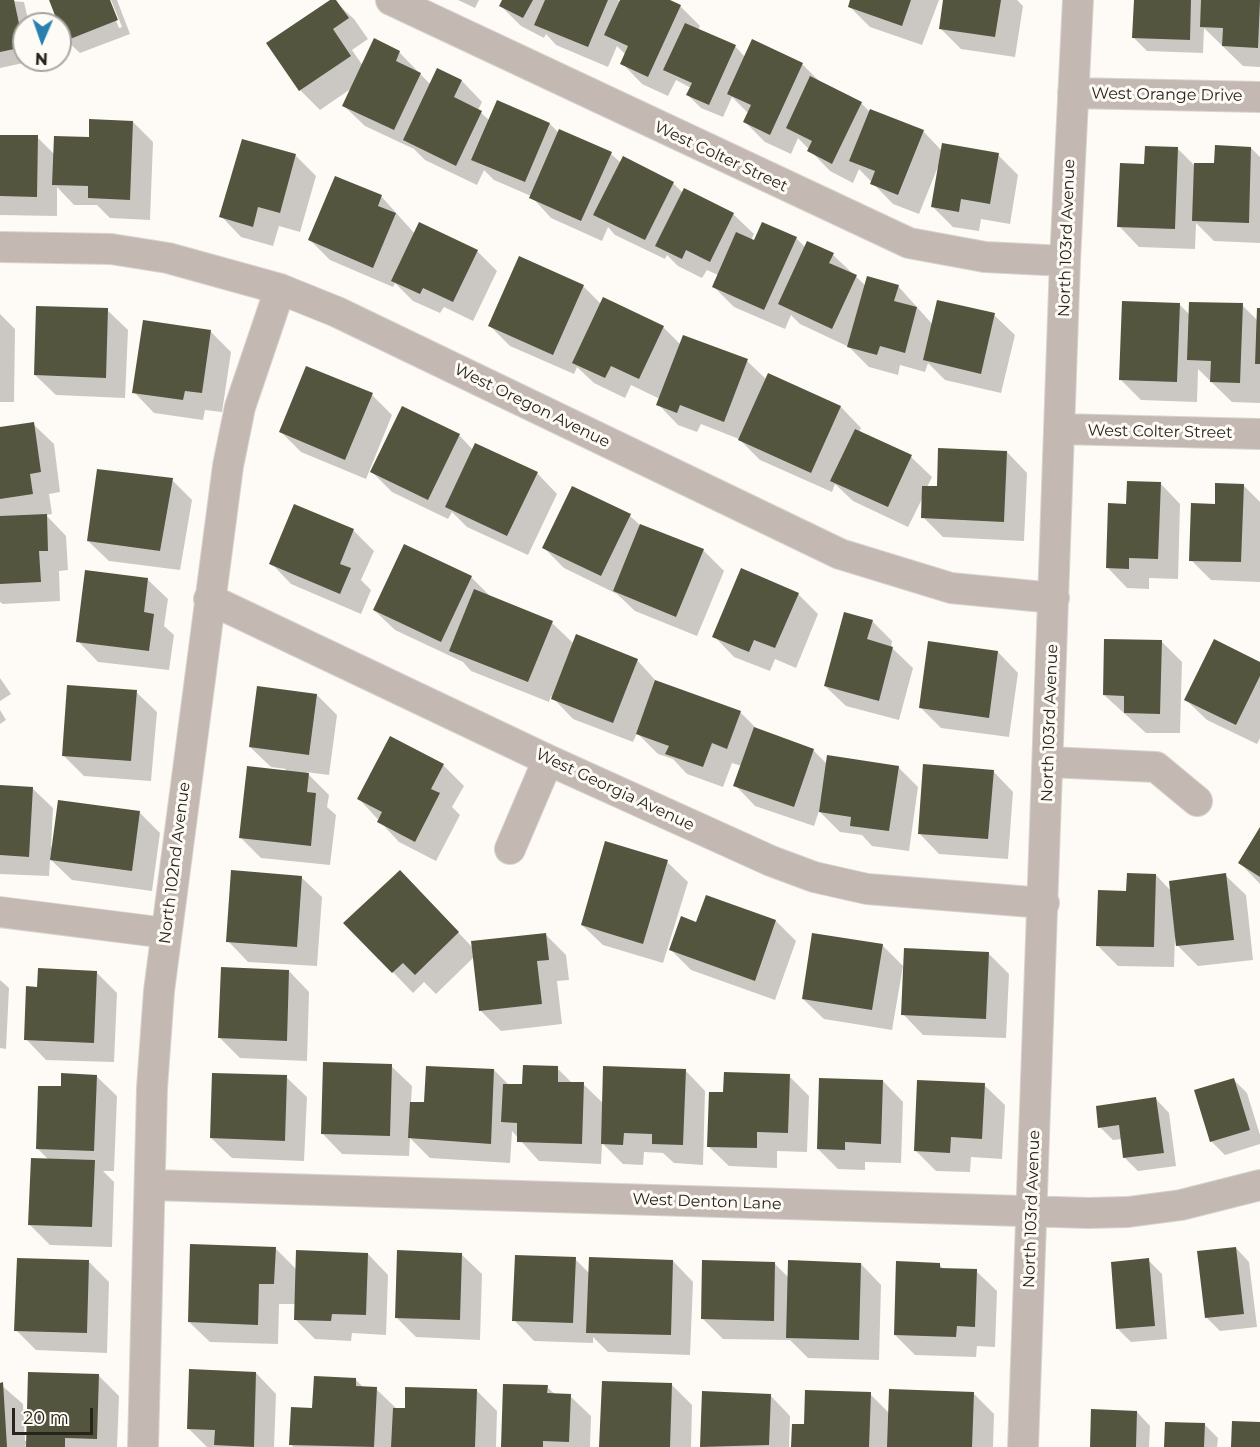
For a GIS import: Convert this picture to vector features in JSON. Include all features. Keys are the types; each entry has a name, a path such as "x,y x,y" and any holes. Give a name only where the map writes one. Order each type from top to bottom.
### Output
{"street":[{"name":"West Colter Street","path":"391,0 909,243 986,257 1065,261"},
{"name":"North 103rd Avenue","path":"1023,1447 1065,261 1078,0"},
{"name":"West Orange Drive","path":"1073,93 1260,98"},
{"name":"West Oregon Avenue","path":"0,247 111,249 168,258 280,289 337,312 840,554 951,588 1054,598"},
{"name":"North 102nd Avenue","path":"143,1447 154,1036 166,933 228,466 240,407 280,289"},
{"name":"West Colter Street","path":"1059,429 1260,434"},
{"name":"West Georgia Avenue","path":"209,599 548,760 771,861 814,877 867,889 1044,903"},
{"path":"510,849 548,760"},
{"path":"1049,762 1156,767 1197,801"},
{"path":"0,912 166,933"},
{"name":"West Denton Lane","path":"151,1185 1128,1212 1181,1205 1260,1185"}],"building":[{"path":"0,0 14,0 17,12 12,12 12,50 0,52"},
{"path":"49,0 110,0 118,20 72,38 72,12 54,12"},
{"path":"330,0 336,0 349,18 333,29 351,56 299,91 266,43"},
{"path":"502,0 533,0 523,18 499,6"},
{"path":"545,0 608,0 588,47 534,25"},
{"path":"620,0 670,0 681,5 648,77 620,64 628,46 604,35"},
{"path":"850,0 911,0 902,26 848,7"},
{"path":"943,0 1001,0 995,37 939,29"},
{"path":"1134,0 1191,0 1190,40 1132,38"},
{"path":"1201,0 1260,0 1258,48 1222,46 1223,28 1200,27"},
{"path":"685,23 736,45 709,105 686,95 692,83 663,70"},
{"path":"374,38 400,51 396,61 421,73 394,130 342,106"},
{"path":"752,39 803,63 770,135 743,122 751,105 727,94"},
{"path":"437,68 462,80 454,97 482,111 456,166 403,140"},
{"path":"810,76 862,102 832,164 807,151 812,141 786,128"},
{"path":"497,100 550,123 525,182 471,160"},
{"path":"870,109 924,130 898,195 870,184 875,171 849,161"},
{"path":"89,119 133,121 130,200 88,198 88,186 52,185 54,136 89,137"},
{"path":"559,129 612,152 581,221 529,198"},
{"path":"0,135 38,135 37,197 0,196"},
{"path":"242,139 296,154 280,213 258,207 253,227 219,217"},
{"path":"942,143 999,153 990,204 961,199 959,212 931,207"},
{"path":"1215,145 1251,147 1249,223 1192,221 1194,163 1214,163"},
{"path":"1145,146 1178,147 1175,229 1117,227 1120,163 1144,164"},
{"path":"623,156 674,182 645,240 593,215"},
{"path":"335,176 382,195 378,206 396,213 373,268 308,240"},
{"path":"684,188 734,213 710,262 686,250 682,259 655,246"},
{"path":"419,222 478,250 453,302 423,288 420,294 391,281"},
{"path":"762,222 797,237 764,310 712,287 736,232 754,240"},
{"path":"807,241 834,253 829,263 857,275 832,329 778,304"},
{"path":"519,256 584,285 553,355 488,326"},
{"path":"867,276 899,285 894,301 917,307 905,353 880,346 877,355 847,347"},
{"path":"603,297 664,326 639,379 611,366 605,378 572,363"},
{"path":"937,300 995,313 981,374 923,360"},
{"path":"1122,301 1180,303 1177,382 1119,380"},
{"path":"1189,302 1243,303 1240,383 1210,382 1211,361 1187,360"},
{"path":"36,306 108,308 106,378 34,375"},
{"path":"1257,308 1260,308 1260,364 1255,364"},
{"path":"143,320 211,330 202,393 185,391 183,400 132,393"},
{"path":"683,335 748,359 724,422 680,405 677,413 656,405"},
{"path":"306,366 373,393 345,460 279,432"},
{"path":"768,373 841,406 811,473 738,440"},
{"path":"402,406 460,434 428,500 370,472"},
{"path":"34,422 41,472 30,474 33,494 0,499 0,427"},
{"path":"855,429 912,455 888,507 830,481"},
{"path":"475,443 538,472 507,536 445,507"},
{"path":"938,448 1007,451 1004,522 921,518 922,486 937,486"},
{"path":"97,469 173,478 160,551 87,541"},
{"path":"1127,481 1161,482 1158,559 1129,558 1129,569 1106,568 1108,503 1126,504"},
{"path":"1215,483 1244,484 1241,562 1189,561 1191,503 1215,504"},
{"path":"572,486 631,514 601,576 542,548"},
{"path":"294,504 354,529 340,564 351,568 340,594 269,564"},
{"path":"47,514 48,551 39,551 41,582 0,584 0,516"},
{"path":"640,524 704,549 676,617 613,591"},
{"path":"404,544 472,576 441,642 373,610"},
{"path":"741,568 799,593 775,648 754,640 749,652 712,637"},
{"path":"85,570 148,578 144,612 154,614 149,651 76,642"},
{"path":"474,589 553,621 528,682 449,651"},
{"path":"844,612 873,620 867,639 893,647 879,701 824,686"},
{"path":"576,634 638,659 613,723 551,699"},
{"path":"1104,639 1162,640 1160,714 1124,713 1124,696 1103,695"},
{"path":"1214,639 1260,662 1260,676 1236,725 1184,700"},
{"path":"928,641 998,651 989,718 919,708"},
{"path":"655,680 741,711 727,749 712,743 703,767 665,754 669,746 636,734"},
{"path":"67,685 137,690 131,761 62,756"},
{"path":"257,686 317,694 309,755 249,747"},
{"path":"754,727 814,749 794,807 733,786"},
{"path":"390,736 444,764 431,789 440,793 415,842 377,822 382,812 357,799"},
{"path":"827,755 899,766 889,831 850,826 851,817 819,812"},
{"path":"923,764 994,770 988,839 918,834"},
{"path":"247,766 309,773 307,792 316,793 311,846 239,838"},
{"path":"0,785 33,787 29,857 0,855"},
{"path":"58,800 140,811 132,871 50,860"},
{"path":"1260,827 1260,877 1238,863"},
{"path":"605,841 668,860 643,944 581,925"},
{"path":"231,870 302,876 297,947 226,942"},
{"path":"400,870 459,932 415,975 403,963 392,973 343,923"},
{"path":"1127,873 1156,874 1154,947 1096,946 1098,890 1126,891"},
{"path":"1226,873 1234,940 1176,946 1169,881"},
{"path":"706,895 776,920 755,981 669,950 681,916 696,922"},
{"path":"546,933 549,960 537,961 542,1004 479,1011 471,941"},
{"path":"812,933 883,944 872,1010 802,999"},
{"path":"904,948 989,952 986,1019 901,1015"},
{"path":"221,967 289,970 287,1041 218,1038"},
{"path":"38,968 97,971 94,1043 24,1040 26,986 37,987"},
{"path":"323,1062 392,1064 390,1136 321,1134"},
{"path":"523,1065 558,1066 558,1082 584,1082 582,1144 517,1142 517,1123 501,1122 503,1084 522,1084"},
{"path":"426,1066 494,1069 491,1144 408,1138 410,1102 424,1102"},
{"path":"603,1066 686,1069 683,1145 652,1144 652,1134 624,1133 623,1145 601,1144"},
{"path":"724,1072 790,1074 788,1133 757,1132 757,1148 707,1147 709,1092 723,1092"},
{"path":"61,1073 97,1075 94,1151 36,1149 38,1086 61,1086"},
{"path":"212,1073 287,1075 285,1141 210,1138"},
{"path":"819,1078 883,1080 881,1144 845,1142 845,1150 817,1149"},
{"path":"1234,1078 1250,1130 1210,1142 1194,1090"},
{"path":"917,1080 985,1083 982,1139 951,1137 950,1153 914,1151"},
{"path":"1156,1097 1164,1153 1123,1158 1119,1125 1098,1128 1096,1106"},
{"path":"31,1158 95,1160 92,1227 28,1225"},
{"path":"190,1244 276,1247 274,1284 259,1284 258,1325 188,1322"},
{"path":"1236,1247 1244,1314 1205,1318 1197,1251"},
{"path":"296,1250 368,1253 366,1315 332,1314 331,1321 294,1320"},
{"path":"397,1250 462,1253 460,1320 395,1318"},
{"path":"515,1255 576,1257 573,1323 512,1321"},
{"path":"589,1257 673,1260 671,1335 586,1333"},
{"path":"17,1258 89,1260 87,1333 14,1331"},
{"path":"1149,1258 1155,1326 1116,1329 1111,1262"},
{"path":"702,1260 775,1262 774,1321 701,1319"},
{"path":"788,1260 861,1263 859,1340 786,1338"},
{"path":"896,1261 940,1263 940,1268 977,1269 975,1327 957,1326 956,1337 894,1335"},
{"path":"189,1369 256,1372 254,1447 214,1445 215,1430 187,1429"},
{"path":"28,1372 99,1374 97,1439 65,1438 65,1447 26,1447"},
{"path":"314,1376 356,1378 356,1386 377,1387 374,1447 289,1445 291,1407 312,1408"},
{"path":"602,1381 672,1383 670,1447 599,1447"},
{"path":"3,1382 7,1447 0,1447 0,1383"},
{"path":"503,1384 548,1385 547,1393 571,1394 569,1442 543,1441 543,1447 501,1447"},
{"path":"405,1387 477,1389 475,1447 391,1447 393,1408 405,1408"},
{"path":"889,1389 974,1392 972,1447 887,1447"},
{"path":"805,1390 871,1392 869,1447 791,1447 792,1424 804,1424"},
{"path":"702,1391 771,1394 769,1445 700,1447"},
{"path":"1091,1409 1137,1411 1136,1447 1090,1447"},
{"path":"1232,1421 1260,1422 1260,1447 1231,1447"},
{"path":"1165,1422 1205,1423 1204,1447 1164,1447"}]}
